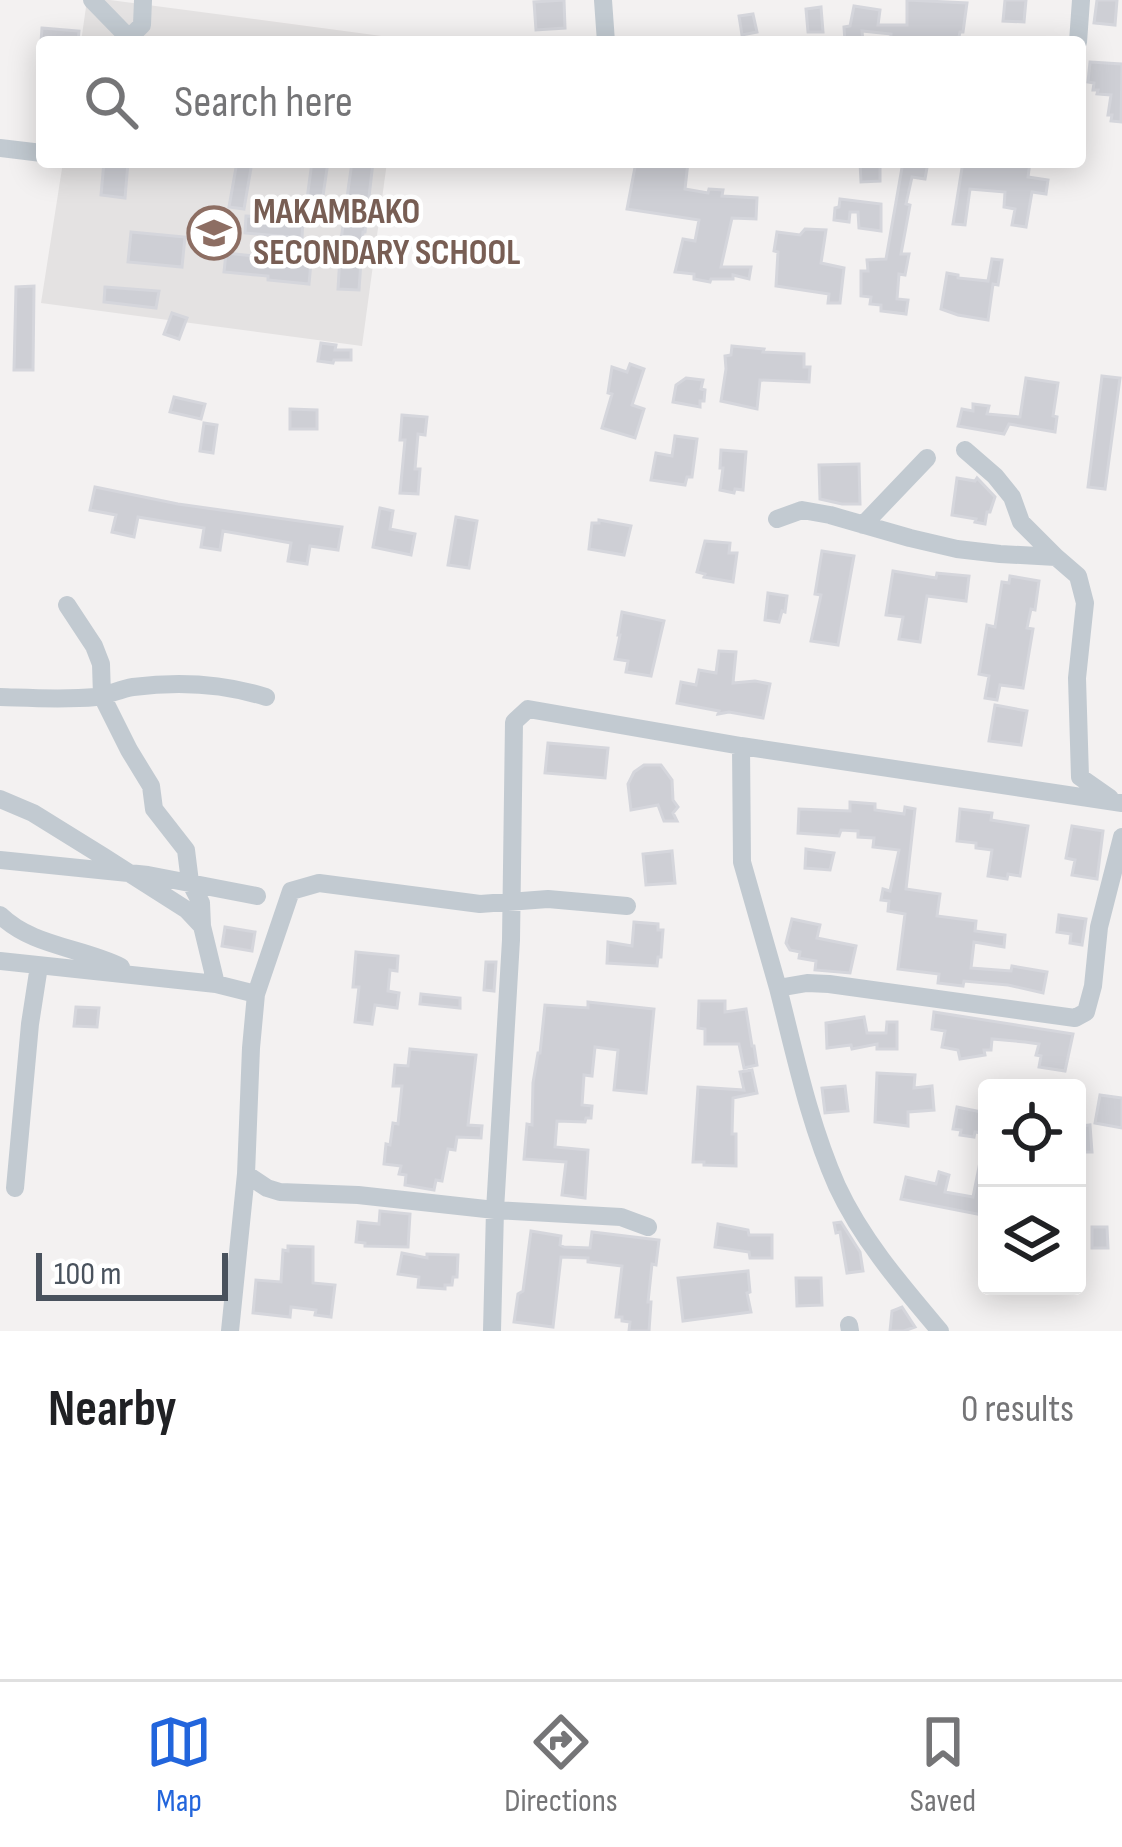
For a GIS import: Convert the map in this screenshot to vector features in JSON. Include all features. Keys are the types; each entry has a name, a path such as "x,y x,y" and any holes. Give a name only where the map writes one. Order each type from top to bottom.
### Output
{"street":[{"path":"92,0 127,36"},
{"path":"131,36 142,26 143,0"},
{"path":"603,0 606,36"},
{"path":"1078,36 1081,0"},
{"path":"0,148 36,152"},
{"path":"965,450 1012,497 1022,522 1078,576 1085,603 1077,678 1080,777 1119,806"},
{"path":"863,525 927,458"},
{"path":"777,519 802,510 957,549 1056,557"},
{"path":"67,605 94,646 101,664 102,696 152,786 154,809 186,850 216,984"},
{"path":"0,697 102,696 128,688 197,684 231,686 266,697"},
{"path":"492,1331 512,900 514,722 528,709 1119,806"},
{"path":"741,746 742,862 815,1126 838,1189 880,1260 940,1331"},
{"path":"0,799 33,813 187,910 202,926"},
{"path":"778,988 829,984 1075,1018 1086,1012 1093,986 1100,927 1122,837"},
{"path":"0,860 190,882 257,896"},
{"path":"230,1331 246,1174 256,994 291,892 319,883 480,904 548,899 627,906"},
{"path":"0,915 13,927 45,942 86,952 132,975"},
{"path":"0,961 216,984 256,994"},
{"path":"15,1188 39,966"},
{"path":"246,1174 280,1192 621,1217 648,1227"}],"shaded area":[{"path":"87,0 110,0 381,36 82,36"},
{"name":"MAKAMBAKO SECONDARY SCHOOL","path":"62,168 386,168 362,346 41,303"}],"building":[{"path":"564,0 565,28 536,30 534,2"},
{"path":"907,0 967,3 959,36 862,31 862,36 845,36 854,6 880,10 878,25 907,25"},
{"path":"1005,0 1026,0 1024,22 1003,21"},
{"path":"1097,0 1117,0 1115,25 1094,23"},
{"path":"821,7 823,32 808,32 806,9"},
{"path":"753,14 757,32 742,35 739,16"},
{"path":"42,28 79,31 79,36 41,36"},
{"path":"1090,62 1122,64 1121,122 1111,121 1108,115 1111,95 1097,94 1094,83 1088,82"},
{"path":"103,168 128,168 125,198 101,195"},
{"path":"236,168 251,168 244,209 229,207"},
{"path":"311,168 327,168 320,216 305,214"},
{"path":"351,168 372,168 359,290 338,289"},
{"path":"635,168 687,168 685,189 723,190 722,196 757,198 756,219 732,218 721,267 751,267 749,279 733,275 733,279 710,282 675,272 683,239 695,241 699,220 627,209"},
{"path":"860,168 880,168 880,181 861,182"},
{"path":"902,168 927,168 925,179 912,177 906,204 910,205 901,254 909,254 905,275 899,274 897,299 908,300 906,314 881,311 881,305 870,304 871,297 861,296 861,271 868,271 867,260 886,259"},
{"path":"962,168 1029,168 1028,177 1048,180 1046,194 1032,192 1026,227 1012,225 1015,209 1004,207 1005,192 970,189 965,225 953,224"},
{"path":"840,199 881,204 881,231 859,228 858,212 850,212 849,222 834,220"},
{"path":"246,216 303,219 302,238 245,233"},
{"path":"805,229 826,230 821,263 844,268 840,303 828,303 829,294 776,286 777,232 800,235"},
{"path":"131,232 185,237 182,267 128,262"},
{"path":"226,253 311,262 309,284 224,272"},
{"path":"992,259 1002,260 988,320 941,309 947,273 988,281"},
{"path":"34,286 33,370 14,370 16,287"},
{"path":"105,287 159,291 156,308 104,302"},
{"path":"172,313 187,318 179,339 164,334"},
{"path":"321,343 336,345 335,350 351,350 351,360 318,361"},
{"path":"732,346 804,354 804,367 810,367 809,382 760,380 757,409 721,401 725,356 731,355"},
{"path":"630,364 644,369 632,405 644,409 635,438 602,428 612,394 608,393 612,367 627,372"},
{"path":"1102,376 1120,378 1105,489 1088,487"},
{"path":"686,378 703,380 700,407 673,402 676,385"},
{"path":"1026,378 1058,383 1055,432 1009,424 1004,434 958,426 962,409 973,411 973,404 989,406 987,414 1020,417"},
{"path":"174,397 205,404 201,419 170,412"},
{"path":"290,409 317,410 317,429 290,429"},
{"path":"402,415 427,417 425,435 418,434 418,494 400,493 405,440 400,440"},
{"path":"204,423 217,425 213,453 200,451"},
{"path":"675,436 697,439 692,477 687,477 685,485 651,480 656,453 672,456"},
{"path":"721,450 746,452 743,490 720,490"},
{"path":"859,464 860,504 820,499 819,465"},
{"path":"957,478 977,478 995,497 985,524 952,515"},
{"path":"95,487 342,527 338,550 310,546 307,564 288,561 291,543 223,531 220,550 201,547 204,528 138,517 134,537 112,532 116,515 90,510"},
{"path":"380,508 393,511 390,529 415,534 411,555 373,547"},
{"path":"456,517 477,521 469,568 448,565"},
{"path":"592,523 631,526 624,555 589,549"},
{"path":"705,541 730,543 729,553 737,553 733,582 697,572"},
{"path":"822,551 854,556 838,645 811,641 821,595 815,594"},
{"path":"893,571 936,578 937,573 969,576 966,601 927,596 920,642 899,639 903,617 886,615"},
{"path":"1010,576 1039,581 1027,628 1033,629 1023,688 1000,685 997,700 985,698 989,676 979,674 987,625 995,627 1002,582 1009,583"},
{"path":"768,593 787,596 779,622 765,620"},
{"path":"622,612 664,621 651,676 626,672 628,661 615,659"},
{"path":"719,651 736,652 733,683 770,684 763,718 718,714 677,703 681,682 696,685 699,670 716,673"},
{"path":"995,705 1027,711 1021,745 989,741"},
{"path":"548,743 608,748 605,778 545,773"},
{"path":"644,765 661,765 672,780 677,821 664,821 658,805 631,810 628,784"},
{"path":"850,802 904,814 905,807 915,809 906,889 940,894 937,916 976,921 975,931 1005,935 1004,947 974,942 971,968 1011,971 1012,966 1047,972 1043,993 1008,985 938,983 939,974 898,969 905,914 888,911 889,901 881,900 883,889 890,891 899,850 873,847 874,838 858,837 858,831 841,830 839,836 798,833 799,809 850,811"},
{"path":"960,809 992,813 991,820 1028,826 1020,876 988,876 992,850 957,841"},
{"path":"1072,826 1103,831 1097,879 1072,875 1075,860 1066,858"},
{"path":"806,849 834,853 830,870 805,868"},
{"path":"672,851 675,883 646,885 643,854"},
{"path":"1059,915 1086,919 1082,945 1070,943 1071,934 1057,932"},
{"path":"792,919 820,925 817,938 856,946 850,973 815,970 816,961 799,958 800,952 790,950 786,943"},
{"path":"634,922 658,924 658,930 663,930 657,966 607,963 608,942 632,946"},
{"path":"225,927 255,932 252,951 222,946"},
{"path":"356,952 398,956 397,971 390,970 388,991 399,993 397,1008 375,1005 372,1024 355,1022"},
{"path":"486,962 496,962 494,991 484,990"},
{"path":"421,994 460,998 460,1008 420,1004"},
{"path":"699,1001 725,1001 725,1012 746,1009 757,1065 744,1068 739,1044 705,1044 705,1029 698,1028"},
{"path":"588,1002 654,1009 646,1093 614,1090 618,1050 595,1047 592,1076 584,1075 582,1105 592,1106 591,1118 557,1121 555,1147 588,1150 585,1198 562,1195 566,1162 524,1159 545,1005 588,1008"},
{"path":"76,1007 99,1008 97,1027 74,1026"},
{"path":"934,1012 1073,1034 1065,1071 1039,1067 1039,1044 1025,1042 992,1039 985,1055 960,1059 958,1050 942,1047 945,1031 932,1029"},
{"path":"864,1017 867,1033 886,1033 887,1022 897,1022 897,1049 877,1049 877,1044 827,1048 826,1023"},
{"path":"410,1049 476,1055 468,1125 482,1126 481,1138 457,1137 455,1150 448,1149 442,1181 436,1180 434,1190 405,1185 406,1175 399,1174 401,1166 384,1164 393,1123 398,1124 402,1086 393,1086 395,1065 408,1066"},
{"path":"752,1070 757,1093 733,1098 736,1166 693,1162 698,1087 744,1090 740,1072"},
{"path":"877,1073 915,1075 914,1088 932,1086 934,1110 908,1112 908,1126 875,1122"},
{"path":"845,1086 848,1111 825,1113 822,1088"},
{"path":"1100,1095 1122,1098 1122,1128 1095,1123"},
{"path":"957,1107 978,1111 974,1137 953,1129"},
{"path":"1086,1125 1090,1125 1092,1152 1086,1152"},
{"path":"939,1172 949,1175 945,1192 973,1197 978,1172 978,1214 901,1199 906,1177 936,1184"},
{"path":"380,1211 410,1214 408,1247 356,1242 358,1222 379,1224"},
{"path":"841,1222 860,1252 863,1271 847,1273 834,1223"},
{"path":"718,1224 748,1230 749,1235 772,1235 772,1258 750,1258 749,1252 715,1247"},
{"path":"1092,1227 1107,1227 1108,1248 1092,1248"},
{"path":"531,1231 561,1236 564,1247 590,1248 592,1232 659,1240 656,1265 652,1264 649,1331 629,1331 630,1322 616,1317 622,1266 588,1262 588,1258 561,1257 553,1327 514,1322"},
{"path":"288,1246 313,1247 313,1283 335,1285 331,1317 291,1307 290,1317 253,1313 256,1280 281,1282 283,1250 288,1251"},
{"path":"402,1253 427,1258 427,1254 458,1255 457,1277 445,1289 418,1287 419,1277 398,1274"},
{"path":"748,1271 751,1312 683,1321 678,1278"},
{"path":"796,1278 821,1278 822,1305 797,1306"},
{"path":"902,1307 915,1327 890,1331 892,1311"}],"place":[{"name":"MAKAMBAKO SECONDARY SCHOOL","path":"214,233"}]}
